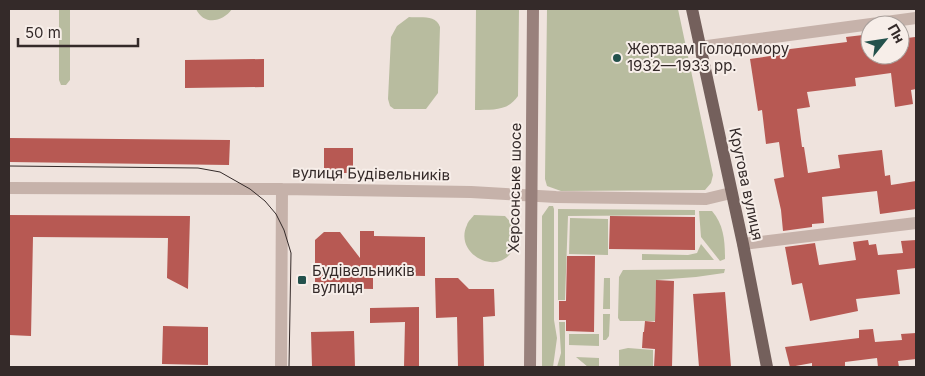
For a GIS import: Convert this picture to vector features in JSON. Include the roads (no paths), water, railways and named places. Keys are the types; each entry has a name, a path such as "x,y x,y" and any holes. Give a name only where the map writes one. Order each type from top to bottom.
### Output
{"main road":[{"name":"Херсонське шосе","path":"530,367 533,9"},
{"name":"Кругова вулиця","path":"692,9 743,244 767,367"}],"street":[{"path":"700,47 916,18"},
{"name":"вулиця Будівельників","path":"9,188 282,188 556,197 706,199 731,193"},
{"path":"280,367 282,188"},
{"path":"743,244 916,223"}],"tram line":[{"path":"9,166 198,168 220,172 250,189 265,201 276,214 284,230 291,253 289,367"}],"place":[{"name":"Жертвам Голодомору 1932—1933 рр.","path":"617,58"},
{"name":"Будівельників вулиця","path":"302,280"}]}
